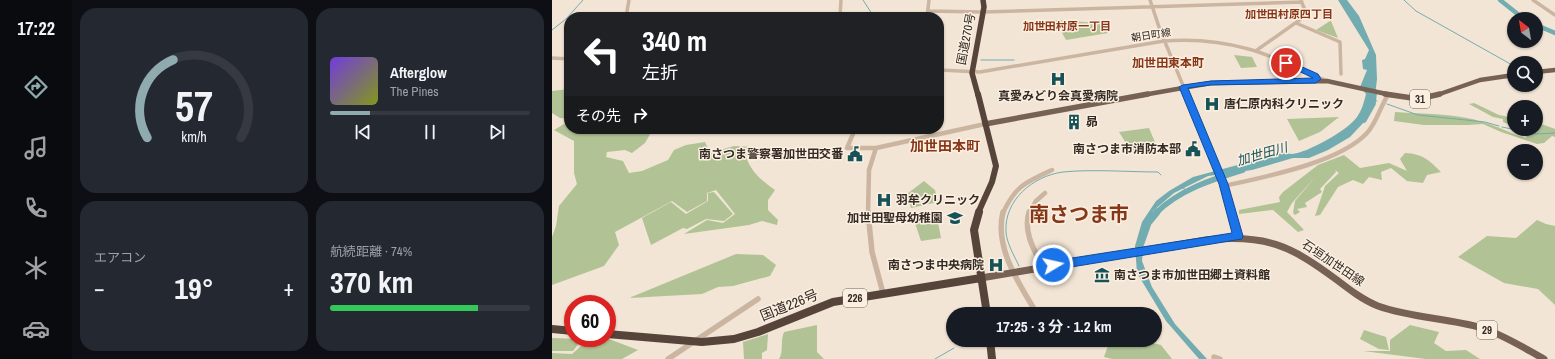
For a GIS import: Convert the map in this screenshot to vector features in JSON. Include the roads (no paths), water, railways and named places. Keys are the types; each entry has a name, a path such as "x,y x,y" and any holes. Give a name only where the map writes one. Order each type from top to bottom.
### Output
{"highway":[{"name":"国道270号","path":"983,0 983,12 972,73 996,166 995,175 974,224 985,307"},
{"name":"国道226号","path":"616,335 702,342 734,339 758,332 833,302 981,278"},
{"path":"552,329 564,330"},
{"path":"991,347 992,359"}],"main road":[{"path":"1543,71 1555,70"},
{"name":"31","path":"985,124 1211,83 1316,78 1382,94 1409,99 1427,99 1480,80 1507,76"},
{"name":"石垣加世田線","path":"981,278 1162,247 1238,236 1270,241 1292,250 1309,260 1362,298 1376,305 1407,314 1483,328 1505,337 1544,359"}],"street":[{"path":"627,12 629,0"},
{"path":"840,12 841,0"},
{"path":"929,0 928,11 983,12 1152,8 1301,1 1304,13 1301,19 1256,50"},
{"path":"1150,0 1164,41 1224,185 1238,236"},
{"path":"1208,0 1209,6"},
{"path":"1534,0 1555,15"},
{"path":"1296,23 1340,42 1342,63 1341,74"},
{"name":"朝日町線","path":"944,70 972,73 1164,41 1208,39 1230,42 1256,50 1316,78"},
{"path":"552,58 564,59"},
{"path":"1224,185 1294,167 1345,149 1367,133 1378,118 1383,101 1388,95"},
{"path":"944,133 985,124"},
{"path":"853,134 847,148 876,148 940,134"},
{"path":"876,148 869,167 867,219 870,244 883,294"},
{"path":"1034,307 1015,272 1002,242 1000,229 1003,211 1008,202 1021,187 1036,176 1052,170"},
{"path":"1041,267 1029,237 1026,219 1032,206 1045,194"},
{"path":"668,359 758,299"}],"water":[{"path":"1338,0 1347,0 1359,16 1376,55 1377,79 1375,96 1366,120 1350,137 1328,150 1309,158 1293,158 1252,170 1208,176 1174,193 1153,211 1145,231 1142,261 1152,287 1175,324 1207,359 1199,359 1166,321 1162,314 1162,307 1158,307 1137,273 1135,246 1142,222 1156,201 1169,191 1193,177 1282,153 1299,153 1327,140 1345,128 1357,117 1362,109 1366,94 1360,87 1367,70 1363,69 1362,60 1365,59 1369,50"}],"waterway":[{"path":"572,12 583,0"},
{"path":"863,0 871,12"},
{"path":"1404,0 1416,11 1507,62"},
{"path":"1500,0 1515,12"},
{"path":"552,30 564,21"},
{"path":"1543,28 1555,33"},
{"path":"981,60 1014,60"},
{"name":"加世田川","path":"1364,120 1373,104 1374,94"},
{"path":"1387,104 1418,115 1485,122 1499,126"},
{"path":"1502,127 1535,134 1555,133"},
{"name":"加世田川","path":"1157,212 1175,198 1197,186 1243,170"},
{"path":"1019,266 1008,241 1006,232 1007,220 1015,200 1031,184 1052,174 1074,171 1158,172 1161,175"},
{"name":"加世田川","path":"1183,188 1188,191"},
{"name":"加世田川","path":"1141,243 1148,223 1157,212"},
{"path":"935,359 954,348"}],"place":[{"name":"真愛みどり会真愛病院","path":"1058,79"},
{"name":"唐仁原内科クリニック","path":"1212,104"},
{"name":"昴","path":"1074,122"},
{"name":"南さつま市消防本部","path":"1193,149"},
{"name":"南さつま警察署加世田交番","path":"855,154"},
{"name":"羽牟クリニック","path":"884,200"},
{"name":"加世田聖母幼稚園","path":"955,218"},
{"name":"南さつま中央病院","path":"996,265"},
{"name":"南さつま市加世田郷土資料館","path":"1102,275"}],"district":[{"name":"加世田村原四丁目","path":"1289,14"},
{"name":"加世田村原一丁目","path":"1067,26"},
{"name":"加世田東本町","path":"1168,63"},
{"name":"加世田本町","path":"945,146"},
{"name":"南さつま市","path":"1079,213"}]}
